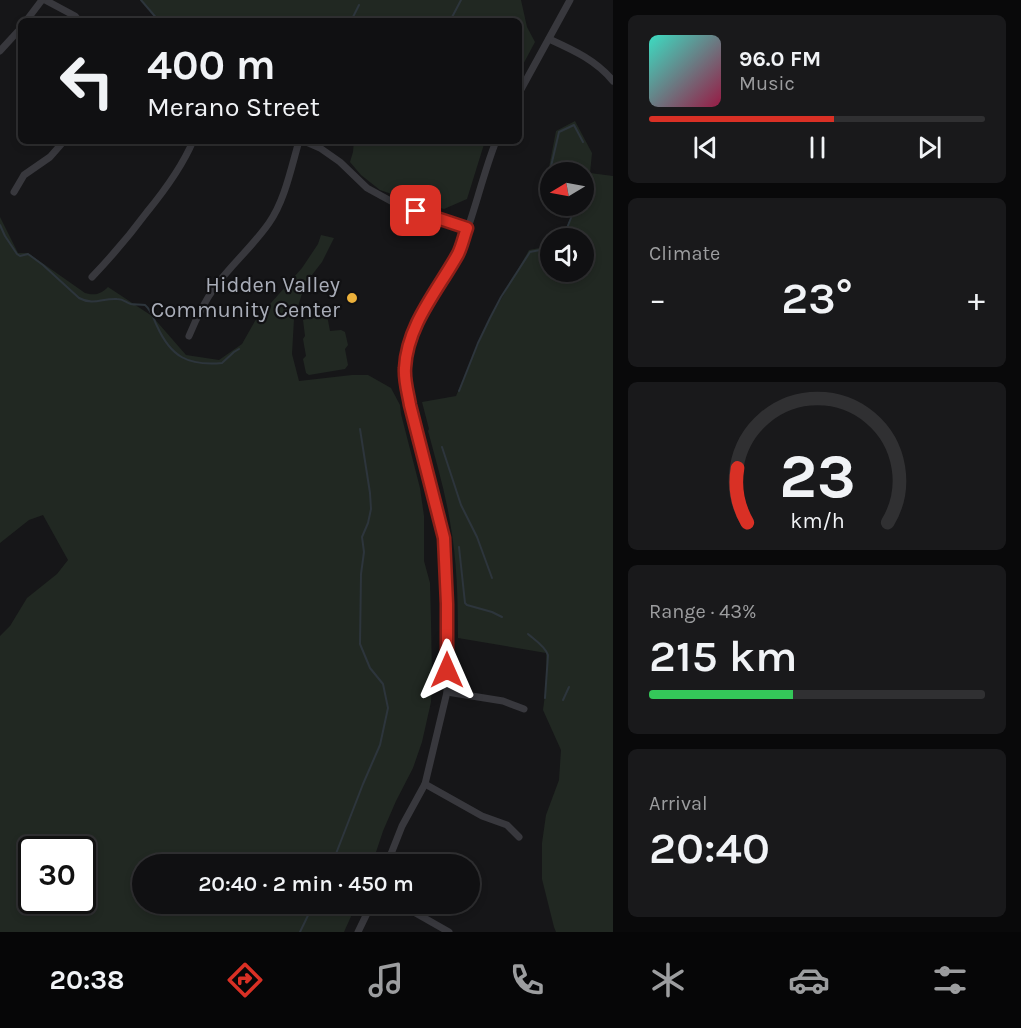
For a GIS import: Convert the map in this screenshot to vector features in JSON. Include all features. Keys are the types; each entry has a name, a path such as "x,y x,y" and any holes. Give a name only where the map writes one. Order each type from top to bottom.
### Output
{"street":[{"path":"29,18 44,0 77,18"},
{"path":"522,88 570,0"},
{"path":"0,51 18,31"},
{"path":"549,39 584,56 613,81"},
{"path":"14,192 24,175 50,157 61,144"},
{"path":"92,277 120,247 164,190 186,159 192,144"},
{"path":"189,336 198,314 215,286 253,245 271,221 285,189 298,144"},
{"path":"311,144 340,162 367,188 377,194 398,205 467,228"},
{"path":"391,854 402,826 425,784 447,692 444,538 410,405 406,384 406,354 414,328 459,252 495,144"},
{"path":"447,692 503,701 525,709"},
{"path":"425,784 482,816 507,825 519,837"},
{"path":"358,932 367,914"},
{"path":"417,914 449,932"}],"shaded area":[{"path":"141,0 521,0 527,27 535,42 522,66 522,18 157,18"},
{"path":"575,121 592,153 591,162 550,162 556,131"},
{"path":"354,144 484,144 467,199 444,209 380,190 361,175 350,162"},
{"path":"594,174 613,176 613,932 556,932 554,927 542,879 542,843 546,815 559,780 561,750 543,710 547,679 546,653 458,638 457,580 452,536 446,499 422,402 456,396 487,324 529,250 540,248 540,282 594,282 594,228 566,228 571,216 594,216"},
{"path":"0,217 18,253 28,253 85,293 98,294 108,287 152,316 186,355 219,360 242,344 255,321 302,268 318,244 321,235 334,238 322,262 305,284 294,319 292,354 299,381 368,375 391,388 400,405 420,488 424,516 424,561 430,583 431,702 422,742 375,854 132,854 132,914 352,914 344,932 0,932 0,636 10,626 27,598 57,574 68,560 43,515 29,520 0,543"},
{"path":"327,315 330,331 345,332 348,345 345,349 348,365 345,369 309,375 306,373 303,359 306,356 303,320"}],"waterway":[{"path":"141,0 156,18"},
{"path":"452,18 461,0"},
{"path":"352,18 359,5"},
{"path":"552,162 559,132 574,125 583,142"},
{"path":"567,228 571,216"},
{"path":"0,225 17,254 20,256 28,254 79,298 94,302 119,299 131,304 145,305 151,312 162,337 182,357 199,363 222,363 239,349"},
{"path":"459,391 478,343 501,297 530,252 540,250"},
{"path":"336,854 380,745 388,708 383,684 370,668 360,644 361,574 364,552 362,537 371,509 360,429"},
{"path":"442,447 461,505 477,537 492,578"},
{"path":"459,547 465,603 502,617"},
{"path":"528,634 542,646 548,655 545,698"},
{"path":"563,700 569,687"},
{"path":"300,932 309,914"}],"place":[{"name":"Hidden Valley Community Center","path":"352,298"}],"route":[{"path":"416,211 467,228 459,252 414,328 406,354 405,369 410,405 444,538 447,670"}]}
